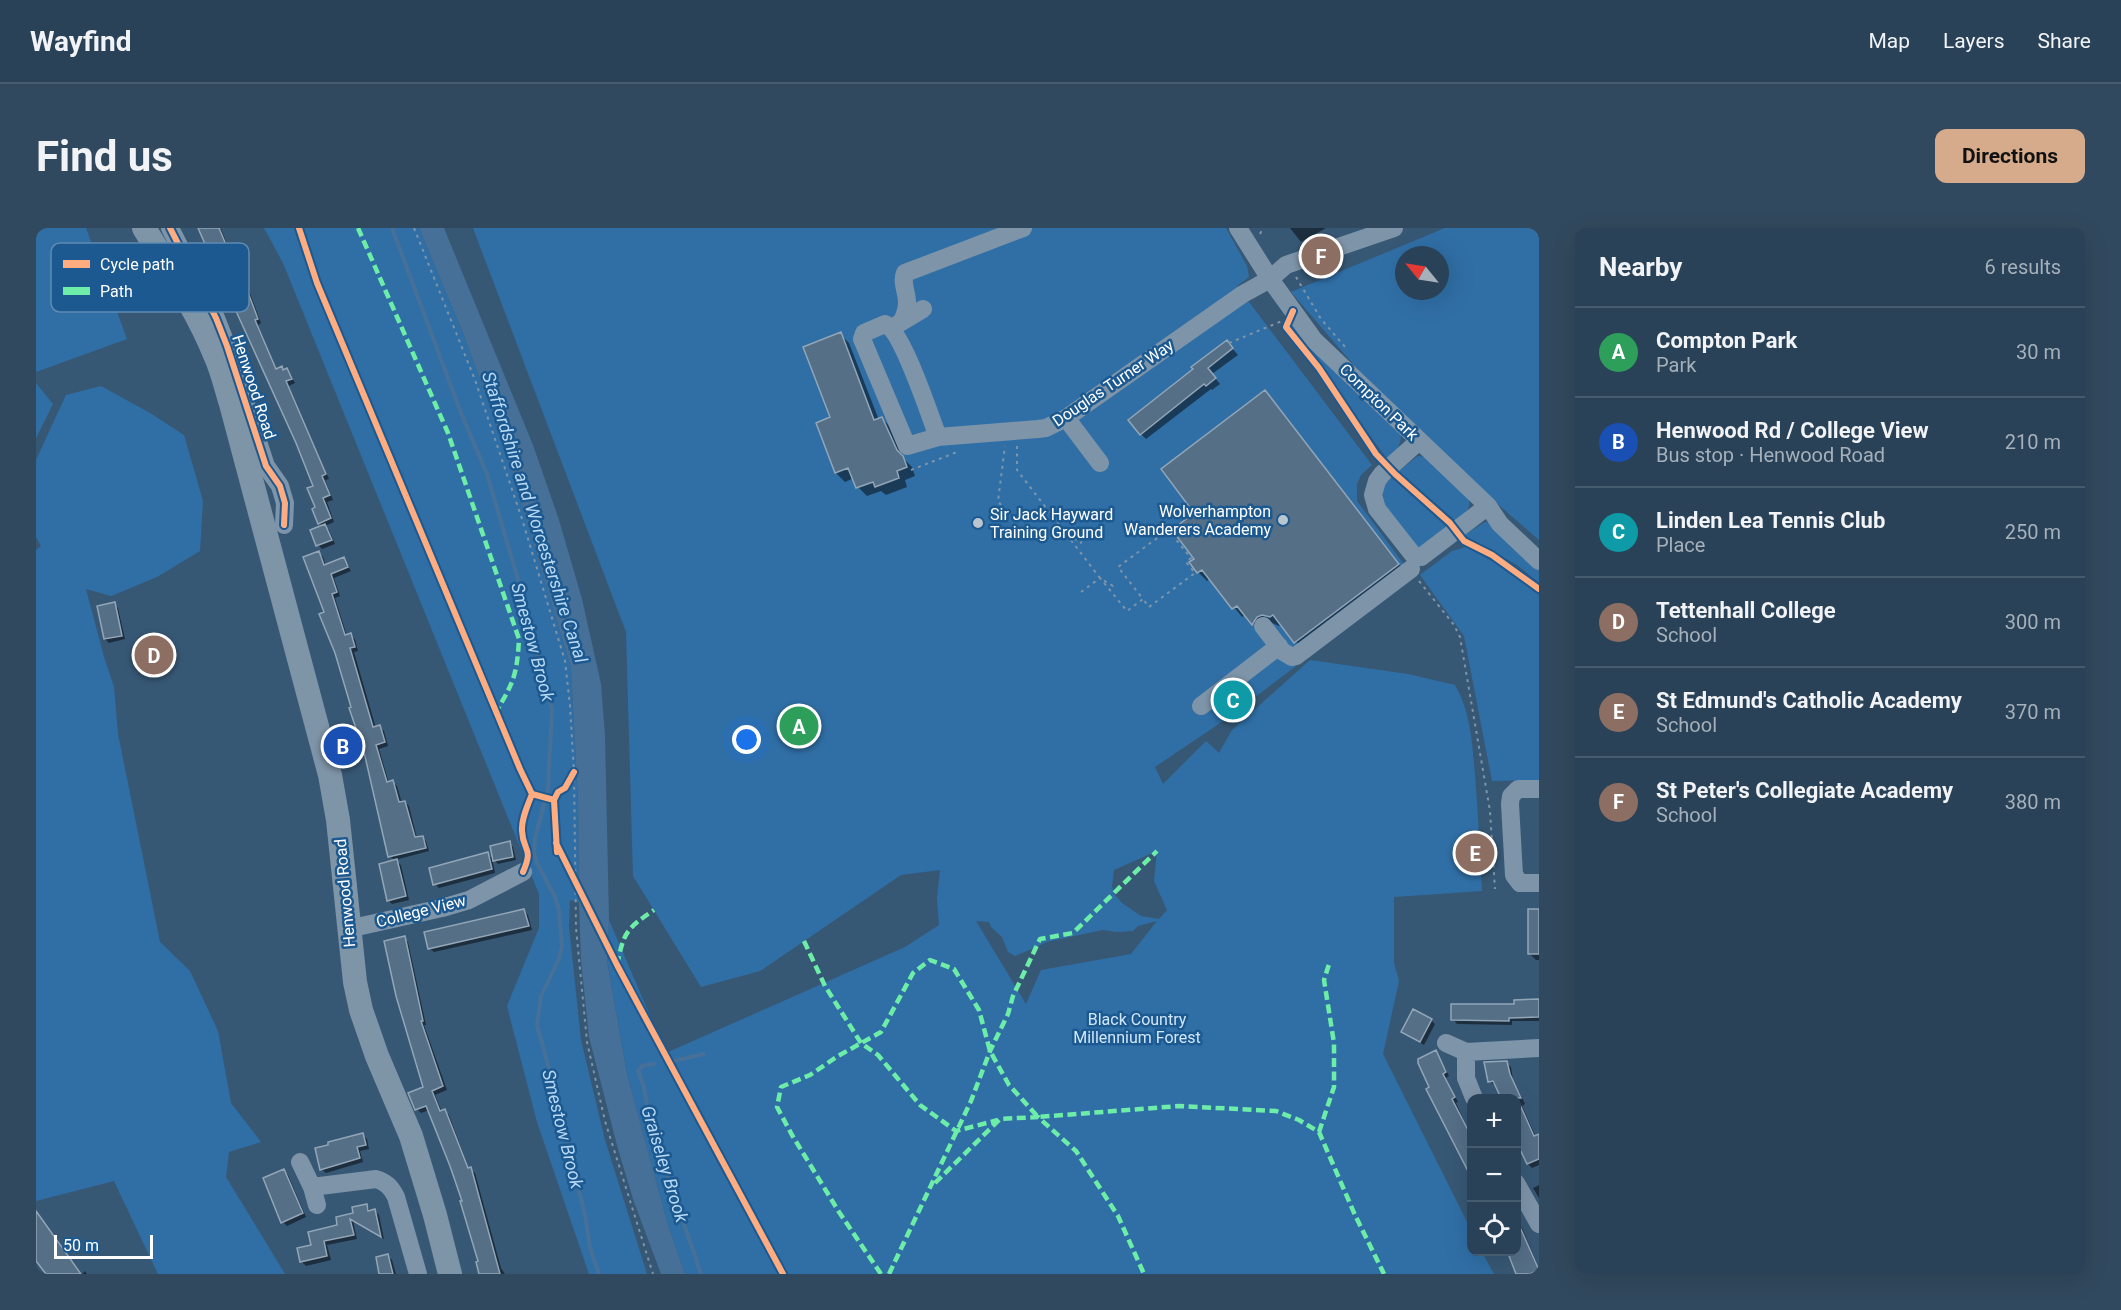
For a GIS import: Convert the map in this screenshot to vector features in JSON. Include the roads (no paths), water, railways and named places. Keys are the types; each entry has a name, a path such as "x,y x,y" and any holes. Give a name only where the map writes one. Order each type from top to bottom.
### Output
{"main road":[{"name":"Henwood Road","path":"144,228 153,243"},
{"name":"Henwood Road","path":"194,312 216,356 330,775 338,820 354,982 361,1010 377,1056 411,1136 450,1274"}],"street":[{"name":"Henwood Road","path":"170,228 178,243"},
{"path":"938,436 897,325 906,311 907,300 903,276 949,250 1023,228"},
{"name":"Compton Park","path":"1238,228 1270,279 1287,319 1314,340 1488,506 1500,524 1539,561"},
{"name":"Douglas Turner Way","path":"897,325 885,324 864,333 862,339 907,446 938,436 1046,428 1066,418 1243,294 1270,279 1286,264 1394,228"},
{"path":"897,325 923,309"},
{"name":"Henwood Road","path":"213,312 266,466 280,486 285,503 284,525"},
{"path":"1066,418 1100,463"},
{"path":"1419,441 1377,481 1373,495 1377,509 1414,556 1421,557 1488,506"},
{"path":"258,506 285,503"},
{"path":"1263,626 1288,655 1296,656 1410,569"},
{"path":"1201,706 1279,646"},
{"path":"1539,789 1518,789 1511,796 1510,804 1514,875 1520,883 1539,883"},
{"name":"College View","path":"348,929 469,900 523,872"},
{"path":"1446,1042 1466,1052 1539,1048"},
{"path":"1466,1052 1466,1078 1472,1094"},
{"path":"300,1162 317,1204"},
{"path":"312,1187 376,1179 392,1188 418,1274"},
{"path":"1521,1192 1539,1224"}],"water":[{"name":"Staffordshire and Worcestershire Canal","path":"419,228 444,228 533,445 559,520 582,599 601,684 605,736 609,920 607,960 627,1074 668,1225 685,1274 661,1274 634,1202 589,1037 581,960 578,803 571,668 512,471 489,404 463,333"}],"waterway":[{"name":"Smestow Brook","path":"392,228 461,413 487,474 522,593 552,710 548,789 535,839 534,853 555,897 559,911 562,946 559,959 541,996 537,1025 561,1112 586,1220 590,1248 599,1274"},
{"name":"Graiseley Brook","path":"669,1062 704,1054"},
{"name":"Graiseley Brook","path":"654,1064 642,1066 638,1071 643,1084 652,1129 701,1274"}],"place":[{"name":"St Peter's Collegiate Academy","path":"1321,256"},
{"name":"Wolverhampton Wanderers Academy","path":"1283,520"},
{"name":"Sir Jack Hayward Training Ground","path":"978,523"},
{"name":"Tettenhall College","path":"154,655"},
{"name":"Linden Lea Tennis Club","path":"1233,700"},
{"name":"Compton Park","path":"799,726"},
{"name":"Henwood Rd / College View","path":"343,746"},
{"name":"St Edmund's Catholic Academy","path":"1475,853"}],"park label":[{"name":"Black Country Millennium Forest","path":"1137,1028"}]}
